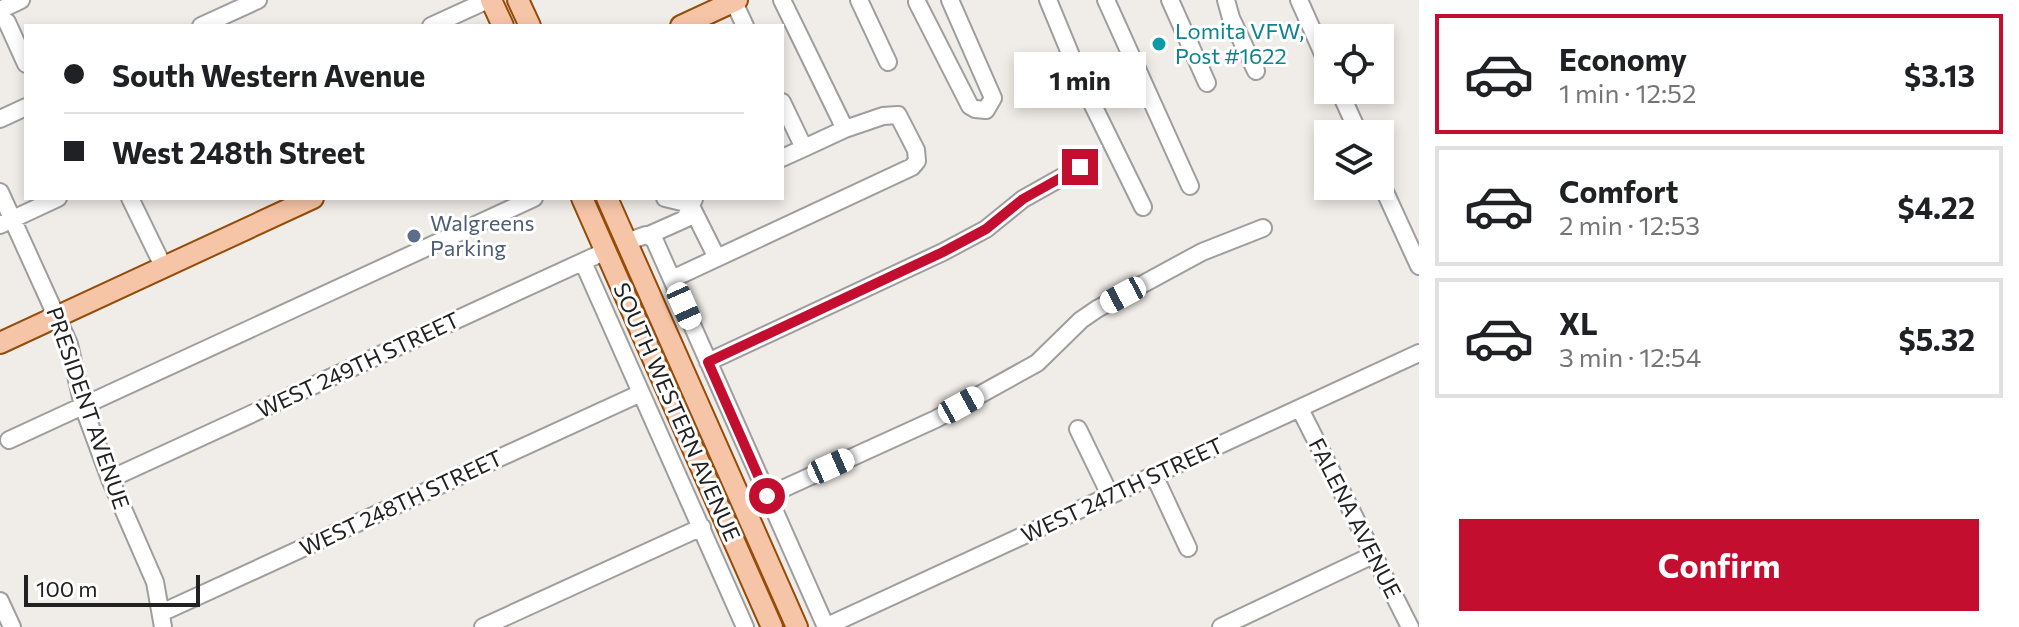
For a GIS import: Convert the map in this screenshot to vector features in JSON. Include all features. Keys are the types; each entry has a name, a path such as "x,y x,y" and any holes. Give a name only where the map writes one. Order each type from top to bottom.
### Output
{"main road":[{"path":"489,0 502,24"},
{"path":"518,0 529,24"},
{"path":"685,24 734,0"},
{"path":"0,343 309,200"},
{"name":"SOUTH WESTERN AVENUE","path":"583,200 772,627"},
{"name":"SOUTH WESTERN AVENUE","path":"614,201 626,242 797,627"}],"street":[{"path":"21,0 3,16 24,60"},
{"path":"205,24 258,0"},
{"path":"435,24 489,0"},
{"path":"734,0 744,24"},
{"path":"782,0 784,23 845,129"},
{"path":"859,0 888,62"},
{"path":"917,2 970,106 986,110 993,98 950,0"},
{"path":"1048,0 1084,87 1143,207"},
{"path":"1106,0 1190,186"},
{"path":"1170,0 1207,83"},
{"path":"1226,0 1231,18 1256,71"},
{"path":"1299,0 1314,34"},
{"path":"784,106 804,148"},
{"path":"0,119 24,108"},
{"path":"672,279 912,167 917,161 916,150 898,115 883,116 845,129 784,157"},
{"path":"708,362 943,252 986,229 1023,199 1080,167"},
{"name":"PRESIDENT AVENUE","path":"0,192 6,222 58,316 69,344 83,406 110,479 155,582 162,620"},
{"path":"6,222 54,200"},
{"path":"131,200 164,268"},
{"path":"505,211 519,200"},
{"path":"9,440 530,200"},
{"path":"1389,200 1419,266"},
{"path":"692,201 717,258"},
{"path":"626,242 685,219 692,201"},
{"path":"767,496 936,419 1037,363 1097,309 1202,252 1263,228"},
{"path":"649,235 654,239 826,627"},
{"name":"WEST 249TH STREET","path":"110,479 606,251"},
{"name":"SOUTH WESTERN AVENUE","path":"583,262 745,627"},
{"name":"WEST 247TH STREET","path":"826,627 1419,353"},
{"name":"WEST 248TH STREET","path":"162,620 641,393"},
{"name":"FALENA AVENUE","path":"1300,409 1410,627"},
{"path":"1078,429 1110,495"},
{"path":"1154,475 1188,548"},
{"path":"483,627 702,527"},
{"path":"1221,627 1373,555"},
{"path":"0,601 12,627"}],"place":[{"name":"Lomita VFW, Post #1622","path":"1159,44"},
{"name":"Walgreens Parking","path":"414,236"}],"route":[{"path":"767,496 708,362 943,252 986,229 1023,199 1080,167"}]}
